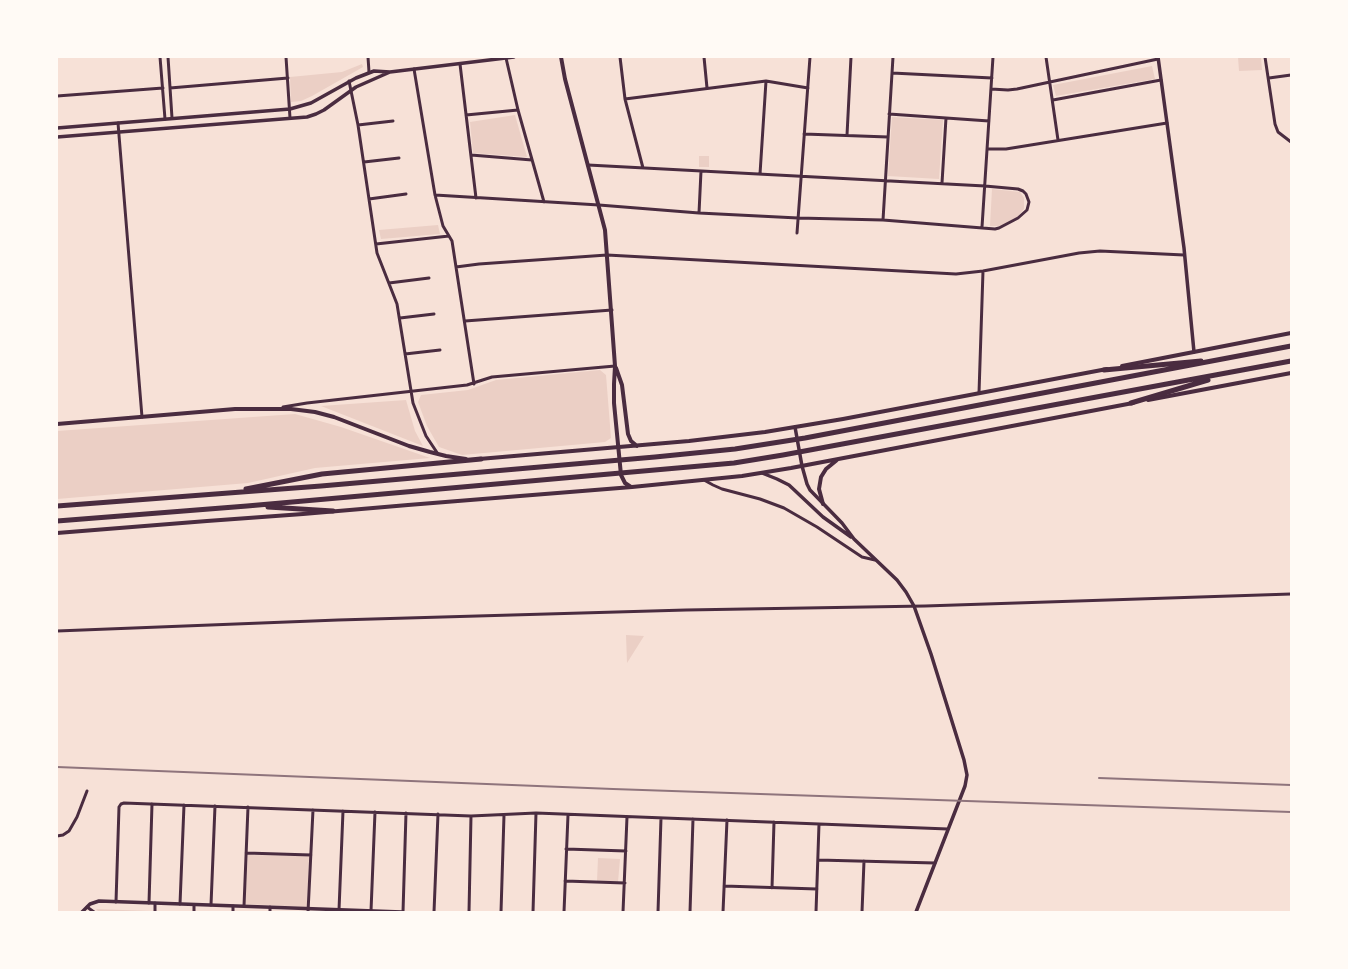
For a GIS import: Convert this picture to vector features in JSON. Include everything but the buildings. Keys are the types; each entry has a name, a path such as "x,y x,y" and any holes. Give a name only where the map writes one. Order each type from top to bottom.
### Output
{"highway":[{"path":"57,506 632,459 735,449 805,438 1291,346"},
{"path":"1104,370 1226,359"},
{"path":"57,522 742,462 1291,361"},
{"path":"1131,403 1226,373"},
{"path":"226,493 322,474 481,459"},
{"path":"248,506 333,511"}],"main road":[{"path":"561,57 565,79 599,205 604,230 612,310 615,366 614,394 621,477 625,483 632,487"},
{"path":"57,424 242,409 280,408 334,417 409,446 438,455 461,458 481,459 619,450 637,446 795,430 1291,333"},
{"path":"615,366 622,385 628,434 631,441 637,446"},
{"path":"57,533 632,487 762,473 1291,373"},
{"path":"823,504 819,489 821,477 829,465 837,459"}],"street":[{"path":"160,57 165,119"},
{"path":"168,57 172,118"},
{"path":"286,57 290,118"},
{"path":"368,57 369,72"},
{"path":"57,128 290,109 311,103 349,81 369,72 390,72 514,57"},
{"path":"620,57 625,99 643,168"},
{"path":"704,57 707,88"},
{"path":"797,233 810,57"},
{"path":"847,136 851,57"},
{"path":"883,220 893,57"},
{"path":"982,227 994,57"},
{"path":"1046,57 1058,140"},
{"path":"1265,57 1275,124 1278,132 1291,142"},
{"path":"506,58 518,110 544,202"},
{"path":"991,89 1012,90 1158,58 1184,255 1194,352"},
{"path":"460,64 476,198"},
{"path":"414,69 435,195 443,226 452,241 474,384"},
{"path":"57,137 290,118 316,114 324,110 351,90 390,72"},
{"path":"892,73 992,78"},
{"path":"1268,78 1291,75"},
{"path":"170,88 288,78"},
{"path":"1052,100 1161,80"},
{"path":"349,81 364,162 377,253 397,304 413,403 426,436 438,455"},
{"path":"625,99 766,81 808,88"},
{"path":"760,174 766,81"},
{"path":"57,96 163,88"},
{"path":"466,115 518,110"},
{"path":"889,114 989,120"},
{"path":"942,183 946,118"},
{"path":"358,126 393,121"},
{"path":"118,123 142,417"},
{"path":"987,149 1006,149 1167,123"},
{"path":"804,134 888,137"},
{"path":"471,155 532,160"},
{"path":"364,162 399,158"},
{"path":"435,195 699,213 798,218 883,220 999,228 1018,218 1027,210 1029,202 1026,194 1018,189 984,186 588,165"},
{"path":"699,213 701,171"},
{"path":"369,199 406,194"},
{"path":"376,244 449,236"},
{"path":"456,267 607,255 956,274 983,271 1079,252 1184,255"},
{"path":"979,393 983,271"},
{"path":"389,282 429,278"},
{"path":"465,321 612,310"},
{"path":"400,318 434,314"},
{"path":"405,354 440,350"},
{"path":"280,408 314,402 474,384 492,377 615,366"},
{"path":"795,430 802,466 810,490 842,523 854,538 902,586 914,606 967,771 965,786 916,912"},
{"path":"762,473 777,478 789,485 822,517 854,538"},
{"path":"704,480 722,489 760,499 784,508 817,527 862,557 876,560"},
{"path":"57,632 338,620 575,613 914,606 1291,594"},
{"path":"57,836 63,835 69,831 77,817 87,791"},
{"path":"116,902 120,806 125,802 471,816 536,814 948,829"},
{"path":"149,903 152,804"},
{"path":"180,904 184,805"},
{"path":"211,905 215,806"},
{"path":"244,906 248,807"},
{"path":"308,910 313,810"},
{"path":"339,910 343,811"},
{"path":"371,911 375,812"},
{"path":"82,912 87,906 96,902 116,902 270,907 308,910 402,912 406,813"},
{"path":"434,912 438,814"},
{"path":"533,912 536,814"},
{"path":"501,912 504,815"},
{"path":"564,912 568,815"},
{"path":"469,912 471,816"},
{"path":"624,912 627,817"},
{"path":"658,912 661,818"},
{"path":"690,912 693,819"},
{"path":"723,912 727,820"},
{"path":"772,888 774,822"},
{"path":"816,912 820,824"},
{"path":"566,849 626,851"},
{"path":"246,853 311,855"},
{"path":"818,860 935,863"},
{"path":"862,912 864,861"},
{"path":"565,881 625,883"},
{"path":"724,886 817,889"},
{"path":"155,903 155,912"},
{"path":"194,904 194,912"},
{"path":"87,906 94,912"},
{"path":"232,912 233,906"},
{"path":"270,907 270,912"}],"shaded area":[{"path":"1238,57 1261,57 1262,70 1239,71"},
{"path":"362,64 363,67 312,96 301,101 291,102 290,77 342,72"},
{"path":"1152,66 1155,79 1056,96 1053,85"},
{"path":"515,115 527,157 473,153 470,122"},
{"path":"892,117 943,120 939,179 888,176"},
{"path":"699,156 709,156 709,167 699,167"},
{"path":"992,189 1020,192 1024,198 1024,209 1017,217 1001,226 990,226"},
{"path":"438,225 440,234 381,239 379,230"},
{"path":"600,370 606,375 611,438 605,442 462,455 439,447 427,426 418,402 421,395 468,390 496,380"},
{"path":"406,400 415,431 423,446 321,406"},
{"path":"295,414 341,427 430,458 315,468 248,483 57,499 57,431"},
{"path":"626,635 644,636 627,663"},
{"path":"248,855 309,856 307,907 245,904"},
{"path":"598,858 620,859 618,882 597,881"},
{"path":"96,909 150,911 150,912 99,912"}],"railway":[{"path":"57,767 613,789 1291,812"},
{"path":"1099,778 1291,785"}]}
